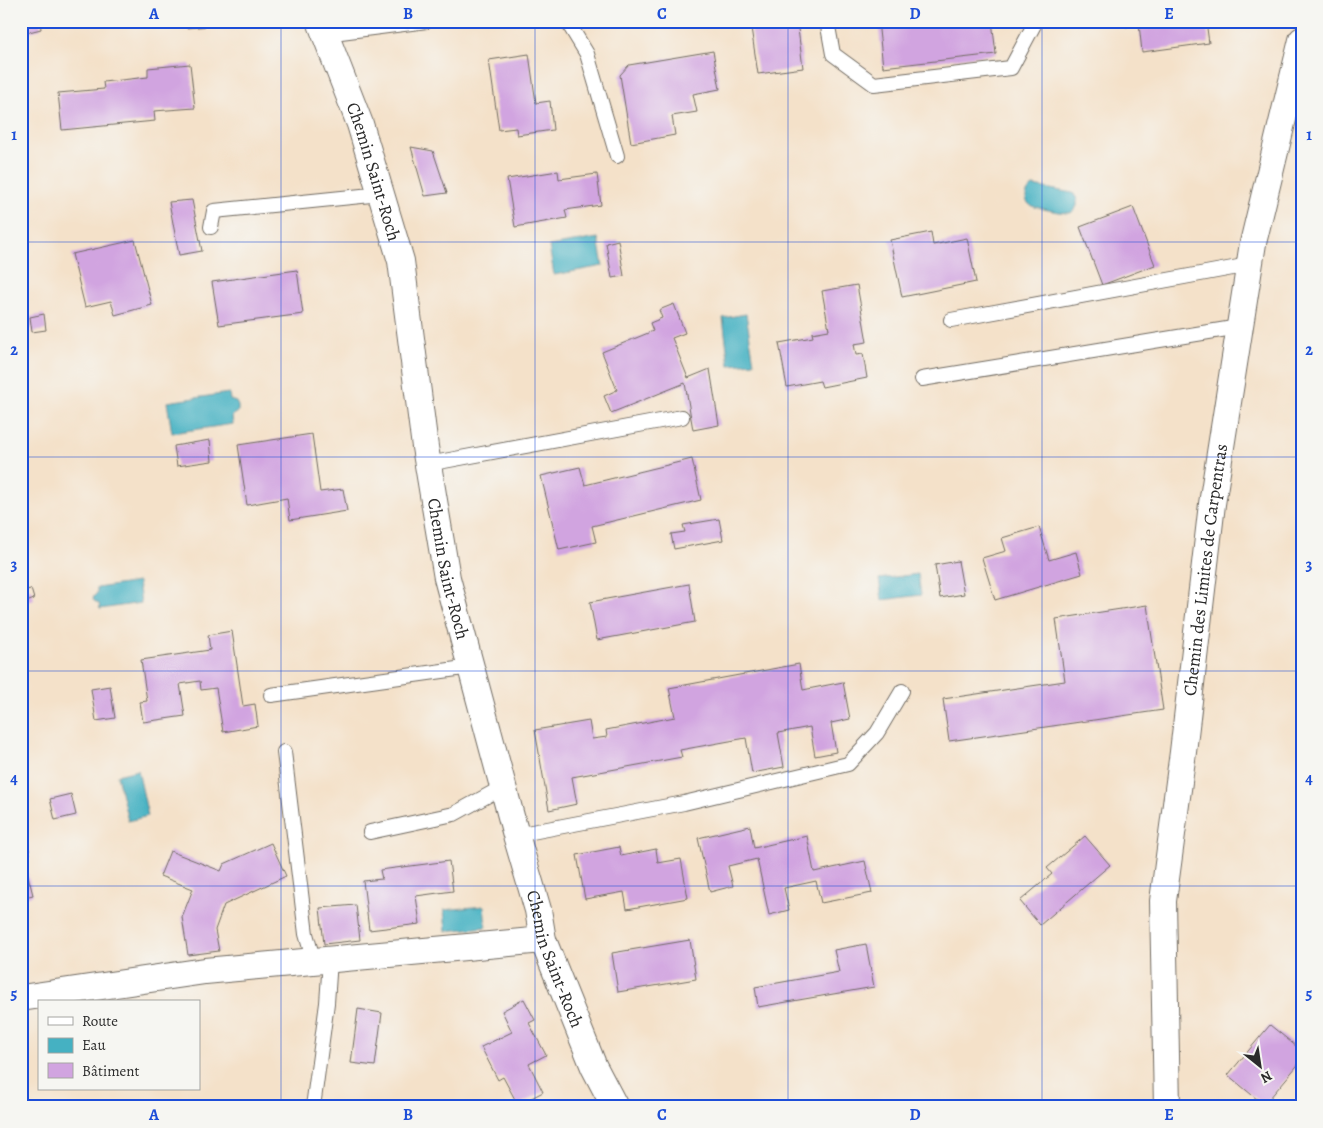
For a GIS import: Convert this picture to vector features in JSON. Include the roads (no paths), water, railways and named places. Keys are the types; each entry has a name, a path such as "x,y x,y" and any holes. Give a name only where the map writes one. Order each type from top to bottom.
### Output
{"street":[{"name":"Chemin Saint-Roch","path":"323,28 360,124 401,261 428,464 447,578 538,910 543,940 594,1066 615,1107"},
{"name":"Chemin des Limites de Carpentras","path":"1167,1107 1163,901 1183,752 1212,504 1253,243 1298,73 1302,40"},
{"path":"21,998 204,971 543,940"}],"lane":[{"path":"323,28 427,21"},
{"path":"567,21 587,54 617,156"},
{"path":"827,21 833,54 874,84 1012,68 1036,21"},
{"path":"211,227 214,211 381,194"},
{"path":"951,320 1249,265"},
{"path":"922,379 1239,327"},
{"path":"428,464 682,417"},
{"path":"270,695 471,666"},
{"path":"516,835 684,803 848,764 876,733 902,691"},
{"path":"284,752 306,934 322,961 327,1003 313,1107"},
{"path":"370,832 454,814 503,787"}],"water":[{"path":"1033,186 1073,193 1077,199 1077,206 1073,212 1068,213 1032,206 1027,201 1026,196"},
{"path":"598,238 603,266 554,275 549,246"},
{"path":"746,314 754,363 729,365 723,318"},
{"path":"229,393 230,400 236,402 238,406 238,412 232,416 233,424 172,433 167,402"},
{"path":"918,574 921,595 882,600 879,579"},
{"path":"138,582 141,603 100,609 99,604 93,600 97,593 97,588"},
{"path":"138,770 148,816 128,821 117,775"},
{"path":"484,906 486,927 446,931 444,910"}]}
